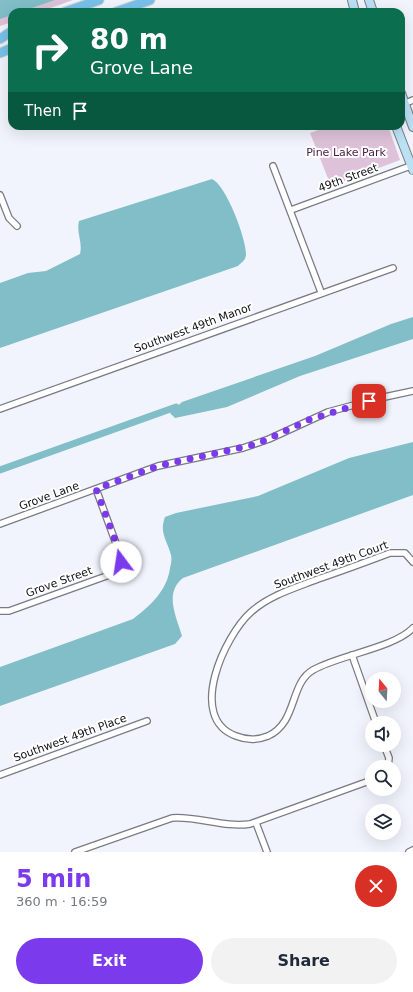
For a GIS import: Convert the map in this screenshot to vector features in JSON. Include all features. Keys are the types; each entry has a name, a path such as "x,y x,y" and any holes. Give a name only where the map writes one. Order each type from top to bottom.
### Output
{"main road":[{"path":"76,8 99,0"},
{"path":"127,8 150,0"},
{"path":"405,109 413,127"},
{"path":"398,130 412,167"}],"street":[{"path":"273,166 321,292"},
{"name":"49th Street","path":"291,210 412,167"},
{"path":"0,195 9,218 17,226"},
{"name":"Southwest 49th Manor","path":"0,409 321,292 393,268"},
{"name":"Grove Lane","path":"402,393 413,388"},
{"name":"Grove Lane","path":"0,524 163,465 257,444 328,412 413,391"},
{"name":"Grove Street","path":"0,611 9,611 112,574 120,565 120,553 96,489"},
{"name":"Southwest 49th Court","path":"352,655 321,666 305,676 287,718 275,732 268,736 253,739 230,734 220,725 215,716 211,692 227,644 237,628 251,612 269,599 286,591 390,554 405,553 413,562"},
{"path":"374,716 352,655 398,638 413,628"},
{"name":"Southwest 49th Place","path":"0,774 147,721"},
{"path":"75,852 172,818 184,818 237,826 256,823 365,783"},
{"path":"256,823 267,852"},
{"path":"409,852 413,850"}],"green space":[{"path":"0,0 73,0 50,8 8,8 8,23 0,26"},
{"name":"Pine Lake Park","path":"319,130 389,130 400,160 331,186 310,133"}],"water":[{"path":"0,0 55,0 32,8 8,8 8,16 0,19"},
{"path":"212,179 217,183 229,201 243,236 246,256 244,261 238,266 0,348 0,283 28,273 46,271 80,254 81,245 78,230 79,221"},
{"path":"413,317 413,339 300,376 227,407 175,418 170,413 182,402 315,356 391,324"},
{"path":"413,442 413,495 183,578 177,584 173,598 173,605 182,636 175,644 0,706 0,667 133,619 146,609 157,597 165,584 171,562 171,555 163,532 165,517 176,513 258,496 349,458"}],"waterway":[{"path":"0,470 176,407"}],"route":[{"path":"121,562 120,553 96,489 158,466 257,444 328,412 369,401"}]}
